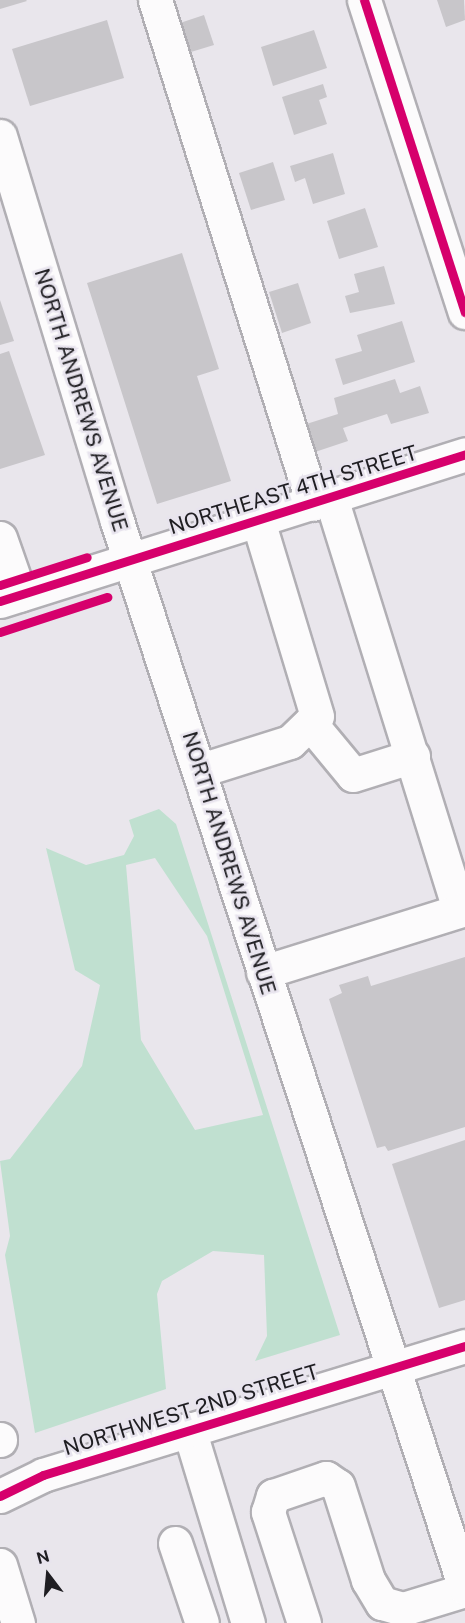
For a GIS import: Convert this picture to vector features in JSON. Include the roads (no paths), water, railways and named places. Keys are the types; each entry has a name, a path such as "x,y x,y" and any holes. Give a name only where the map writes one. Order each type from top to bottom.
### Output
{"main road":[{"path":"155,0 322,501 413,756 462,909 263,972"},
{"path":"364,0 465,312"},
{"name":"NORTH ANDREWS AVENUE","path":"0,136 131,559 201,770 263,972 395,1366 465,1589"},
{"name":"NORTHEAST 4TH STREET","path":"10,598 465,454"},
{"path":"201,770 290,742 317,716 258,521"},
{"path":"0,538 10,598"},
{"path":"310,723 353,775 413,756"},
{"name":"NORTHWEST 2ND STREET","path":"0,1496 42,1475 465,1346"},
{"path":"189,1429 248,1623"},
{"path":"304,1623 268,1512 273,1496 326,1478 338,1486 368,1580 375,1613 403,1610 465,1589"},
{"path":"176,1543 202,1623"}]}
